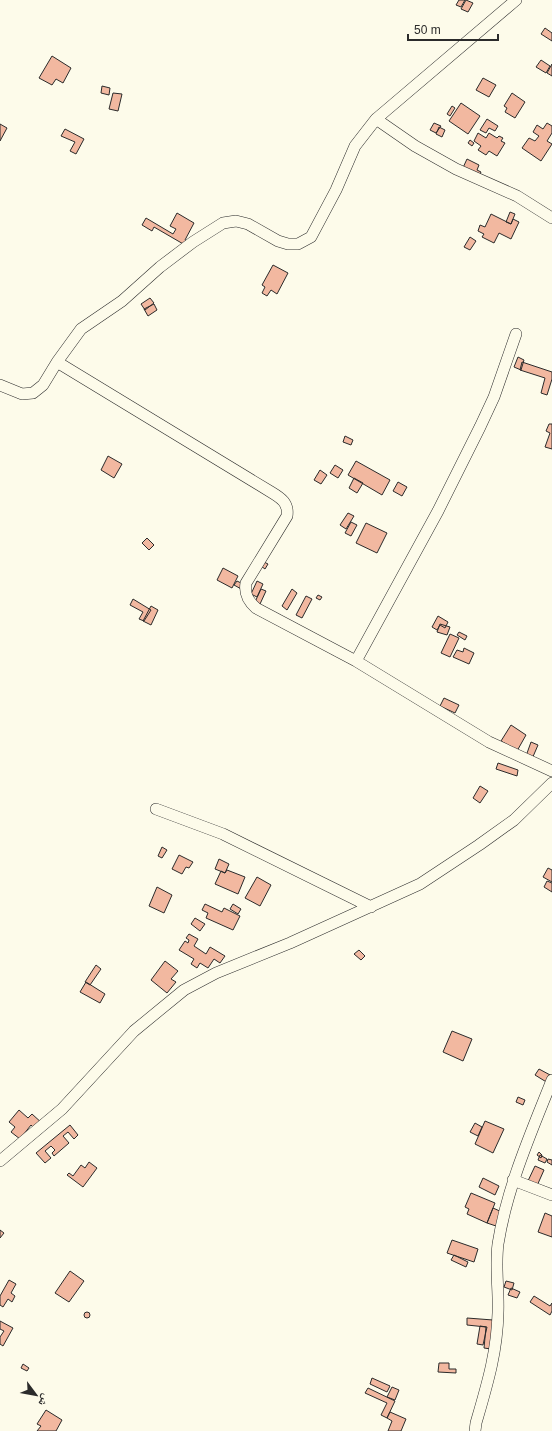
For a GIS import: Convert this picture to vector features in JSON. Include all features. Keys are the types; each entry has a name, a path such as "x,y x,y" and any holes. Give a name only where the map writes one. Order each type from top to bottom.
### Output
{"street":[{"path":"0,385 22,394 33,393 43,385 57,362 81,329 122,301 160,267 193,242 223,223 236,222 248,224 278,241 288,244 298,244 311,237 336,190 356,146 376,119 516,0"},
{"path":"376,119 415,146 456,169 510,193 552,218"},
{"path":"356,661 438,511 480,427 494,397 516,334"},
{"path":"57,362 280,497 286,504 288,510 287,516 246,583 246,596 250,603 256,608 356,661 475,735 552,771"},
{"path":"0,1161 62,1109 134,1031 184,990 216,973 290,943 420,884 514,820 552,783"},
{"path":"156,809 223,834 371,906"},
{"path":"475,1431 494,1359 498,1312 496,1267 498,1244 513,1180 552,1080"},
{"path":"513,1180 552,1195"}],"building":[{"path":"459,0 465,0 461,7 456,5"},
{"path":"466,0 473,3 468,12 461,9"},
{"path":"545,28 552,33 552,41 541,34"},
{"path":"52,56 71,68 63,83 56,79 52,85 39,78"},
{"path":"541,60 550,66 546,73 536,67"},
{"path":"552,64 552,76 547,73"},
{"path":"483,78 496,85 489,97 476,90"},
{"path":"102,86 110,88 109,95 101,93"},
{"path":"113,93 122,94 118,111 109,109"},
{"path":"512,93 525,102 515,118 505,112 507,108 504,106"},
{"path":"461,103 480,116 468,134 449,121"},
{"path":"452,106 455,108 450,116 447,114"},
{"path":"487,119 498,126 495,131 489,128 486,133 480,130"},
{"path":"434,123 441,126 436,133 430,130"},
{"path":"547,123 552,126 552,133 547,141 552,144 541,161 522,148 529,138 535,141 539,136 533,132 537,125 543,129"},
{"path":"0,124 7,128 0,141"},
{"path":"439,127 445,130 442,137 436,134"},
{"path":"65,129 84,139 76,154 70,151 75,142 61,136"},
{"path":"478,133 486,138 489,133 497,138 499,136 503,138 501,141 505,143 497,156 489,151 486,155 478,150 481,146 474,141"},
{"path":"470,140 474,143 472,146 468,143"},
{"path":"467,159 479,165 477,170 481,172 477,180 461,172"},
{"path":"510,212 515,214 511,224 506,222"},
{"path":"177,213 194,223 185,240 187,242 185,245 154,227 152,231 142,225 146,218 173,234 176,229 170,226"},
{"path":"491,214 511,224 513,219 519,222 511,239 499,233 494,243 482,237 484,234 478,231 480,225 485,227"},
{"path":"470,237 476,241 470,250 464,247"},
{"path":"273,265 288,273 277,294 271,290 267,296 262,293 265,287 262,285"},
{"path":"150,298 154,303 145,310 141,304"},
{"path":"154,304 157,310 148,316 144,309"},
{"path":"518,357 524,360 521,370 514,367"},
{"path":"522,362 552,372 552,379 547,395 541,393 545,378 520,370"},
{"path":"549,424 552,424 552,449 545,447 550,433 546,431"},
{"path":"345,436 353,440 351,445 343,442"},
{"path":"108,456 122,464 114,478 101,470"},
{"path":"356,461 390,480 382,495 348,475"},
{"path":"335,465 343,470 338,478 330,473"},
{"path":"320,470 327,475 321,484 314,480"},
{"path":"354,478 363,483 357,493 349,488"},
{"path":"398,482 407,487 402,496 393,491"},
{"path":"348,513 354,516 346,529 340,525"},
{"path":"351,522 357,525 351,536 345,533"},
{"path":"366,523 387,533 377,553 356,543"},
{"path":"147,538 154,545 149,550 142,543"},
{"path":"264,562 268,564 265,569 261,566"},
{"path":"223,568 238,576 232,588 217,580"},
{"path":"237,581 245,585 243,590 234,585"},
{"path":"257,581 263,584 257,597 251,594"},
{"path":"261,589 266,591 260,604 255,602"},
{"path":"292,589 297,593 287,610 282,606"},
{"path":"318,595 322,597 320,600 316,598"},
{"path":"306,596 312,599 302,618 296,615"},
{"path":"133,599 151,610 144,621 139,619 143,612 130,605"},
{"path":"151,606 158,610 151,625 143,621"},
{"path":"438,616 448,622 445,628 440,625 437,630 432,627"},
{"path":"440,624 450,627 447,635 437,632"},
{"path":"459,632 467,636 465,640 457,635"},
{"path":"450,634 459,638 450,657 441,653"},
{"path":"464,648 474,653 469,664 453,657 457,650 463,652"},
{"path":"444,698 459,705 455,713 440,706"},
{"path":"511,725 526,735 517,751 501,741"},
{"path":"531,742 538,745 532,759 526,756"},
{"path":"498,763 518,770 517,776 496,769"},
{"path":"480,786 488,791 480,803 473,798"},
{"path":"162,847 167,850 162,858 158,856"},
{"path":"179,855 193,862 189,868 186,867 182,874 172,869"},
{"path":"219,859 229,864 225,873 215,869"},
{"path":"548,868 552,870 552,882 543,877"},
{"path":"227,870 245,877 238,894 215,884 221,871 225,873"},
{"path":"257,877 271,885 260,906 245,898"},
{"path":"547,881 552,883 552,892 544,887"},
{"path":"157,887 172,895 164,913 149,906"},
{"path":"205,904 222,912 224,908 240,916 233,930 206,918 208,913 202,910"},
{"path":"233,904 241,909 238,914 230,909"},
{"path":"195,918 205,924 200,931 191,924"},
{"path":"189,934 198,939 194,946 206,954 210,947 225,956 220,963 214,959 208,968 200,963 197,968 191,964 194,959 179,950 185,941 188,943 189,940 186,938"},
{"path":"359,950 365,956 361,960 354,954"},
{"path":"165,961 178,971 171,979 176,982 167,993 151,980"},
{"path":"96,965 101,969 90,985 85,982"},
{"path":"86,982 105,994 100,1003 80,992"},
{"path":"452,1031 472,1039 463,1061 443,1052"},
{"path":"539,1069 552,1076 548,1083 535,1075"},
{"path":"518,1097 525,1100 523,1105 516,1102"},
{"path":"19,1110 28,1118 32,1114 43,1124 37,1131 31,1125 20,1139 11,1132 15,1127 9,1122"},
{"path":"485,1121 504,1129 493,1153 475,1144"},
{"path":"475,1123 482,1127 478,1136 470,1132"},
{"path":"70,1125 78,1135 74,1139 68,1132 63,1136 69,1143 54,1156 52,1153 55,1150 51,1146 45,1151 51,1158 45,1163 36,1153"},
{"path":"539,1152 542,1155 541,1158 537,1155"},
{"path":"540,1155 547,1159 545,1163 538,1160"},
{"path":"548,1159 552,1160 552,1165 547,1162"},
{"path":"89,1162 97,1168 83,1187 67,1175 69,1173 73,1176 81,1165 85,1168"},
{"path":"535,1166 544,1170 536,1188 527,1183"},
{"path":"483,1178 499,1186 495,1195 479,1187"},
{"path":"471,1193 495,1203 487,1223 467,1214 469,1209 465,1207"},
{"path":"493,1208 502,1212 496,1226 487,1223"},
{"path":"545,1213 552,1216 552,1237 538,1232"},
{"path":"0,1230 4,1233 0,1238"},
{"path":"452,1240 478,1249 474,1262 447,1253"},
{"path":"454,1255 468,1262 466,1267 451,1260"},
{"path":"70,1271 84,1281 69,1302 55,1293"},
{"path":"9,1280 16,1284 11,1293 15,1296 12,1302 8,1299 3,1307 0,1305 0,1296"},
{"path":"506,1281 514,1283 512,1290 504,1287"},
{"path":"511,1288 520,1292 517,1298 508,1295"},
{"path":"534,1296 550,1306 552,1303 552,1311 550,1315 530,1302"},
{"path":"87,1312 90,1315 87,1318 84,1315"},
{"path":"467,1318 493,1320 491,1349 484,1348 486,1327 467,1325"},
{"path":"0,1321 13,1328 3,1346 0,1344 0,1337 4,1331 0,1329"},
{"path":"480,1326 487,1327 483,1345 477,1344"},
{"path":"439,1363 449,1363 449,1369 456,1369 456,1373 438,1372"},
{"path":"23,1364 29,1368 27,1371 21,1368"},
{"path":"372,1378 390,1386 387,1392 370,1384"},
{"path":"392,1387 399,1390 395,1400 387,1397"},
{"path":"368,1388 395,1401 387,1418 381,1415 387,1403 365,1393"},
{"path":"46,1410 62,1420 56,1431 37,1431 41,1426 37,1424"},
{"path":"390,1412 406,1419 401,1431 388,1431 392,1421 387,1418"}]}
